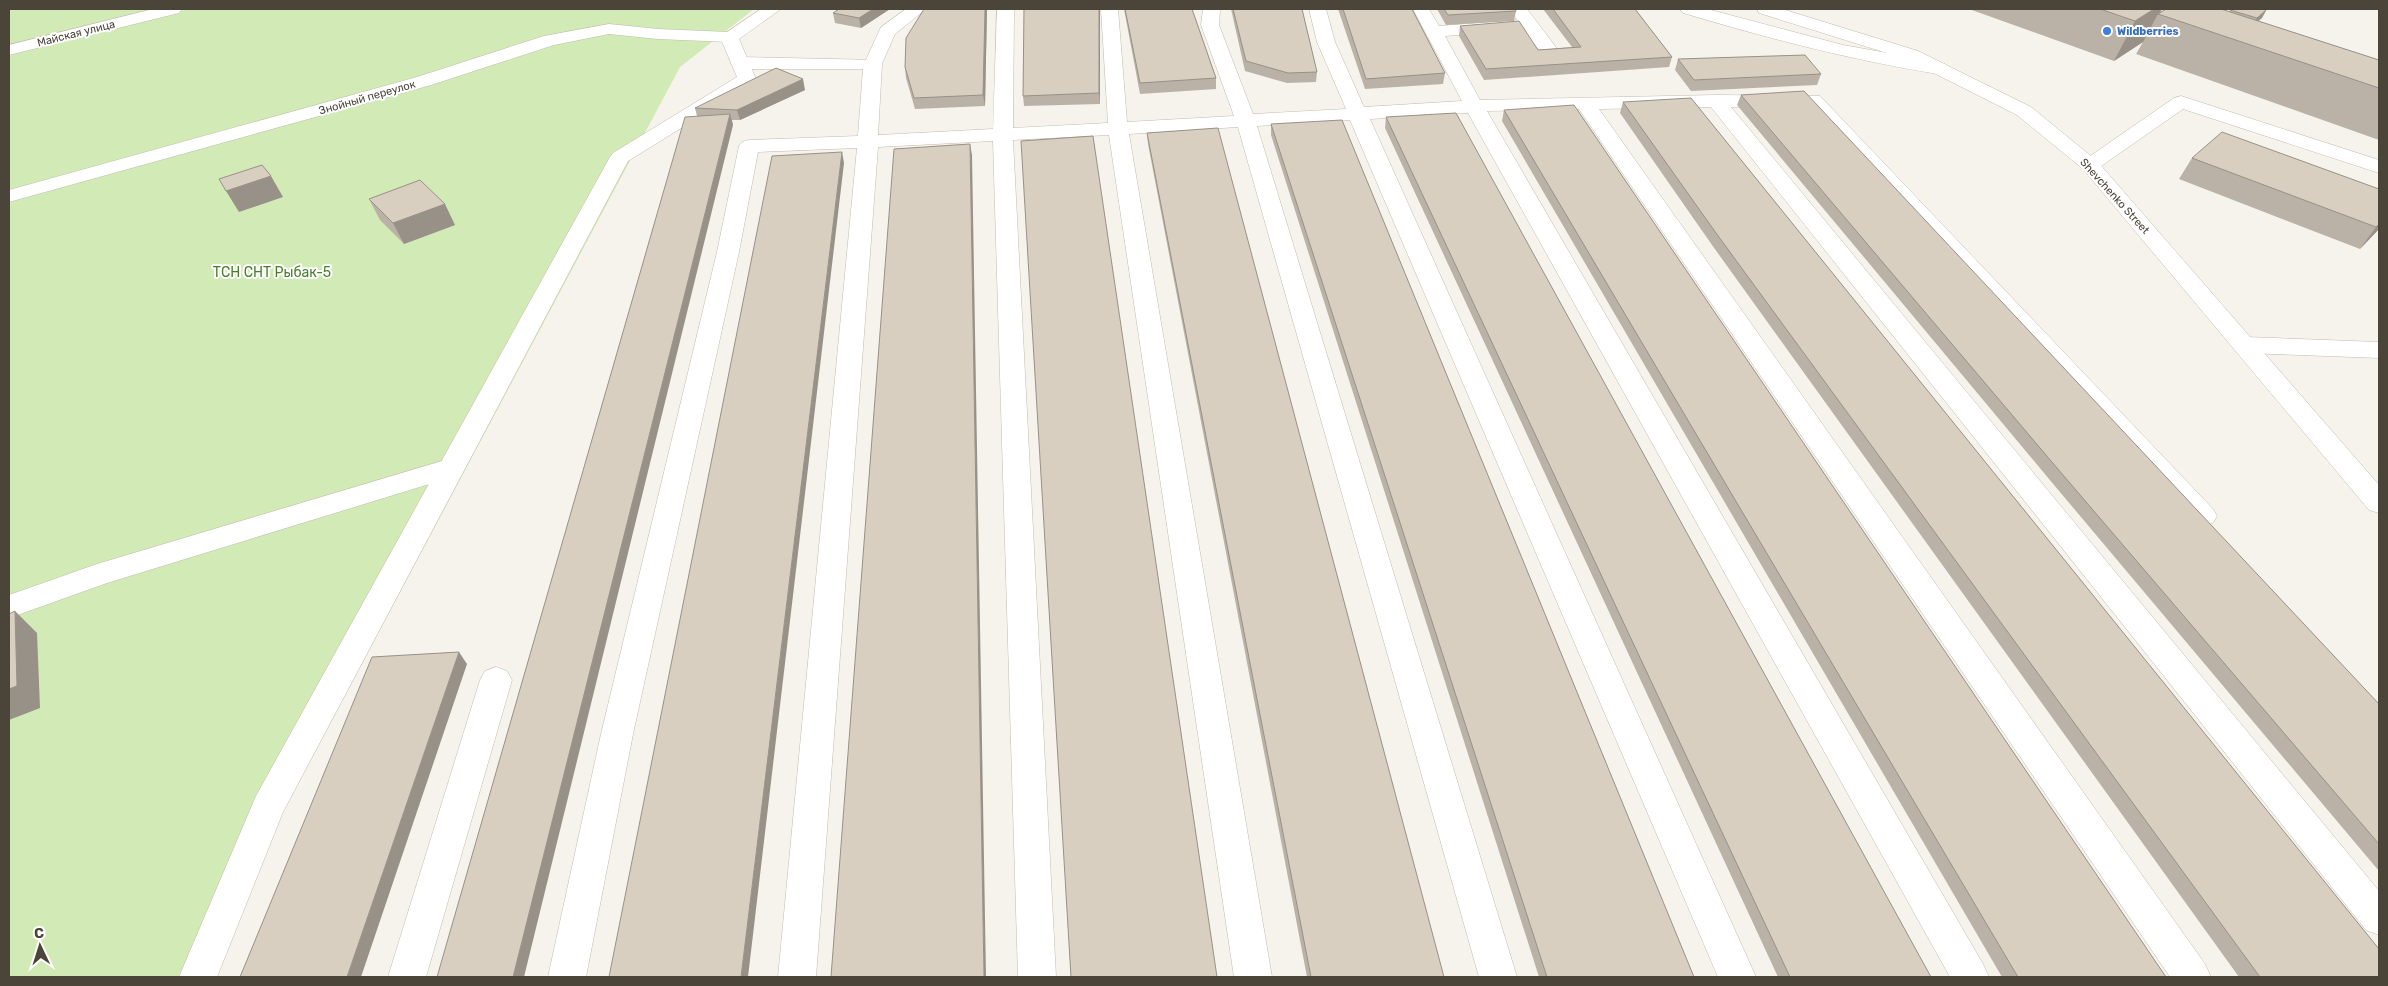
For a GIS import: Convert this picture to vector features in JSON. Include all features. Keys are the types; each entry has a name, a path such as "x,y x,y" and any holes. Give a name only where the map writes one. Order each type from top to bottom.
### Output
{"street":[{"name":"Майская улица","path":"9,50 173,9"},
{"path":"198,977 268,807 620,157 747,79 729,37 772,9"},
{"path":"797,977 873,64 887,31 917,9"},
{"path":"1005,9 1003,135 1037,977"},
{"path":"1109,9 1118,129 1253,977"},
{"path":"1211,9 1210,25 1246,121 1498,977"},
{"path":"1317,9 1326,42 1737,977"},
{"path":"1421,9 1474,106 1970,977"},
{"path":"1519,9 1549,50"},
{"path":"1689,9 1760,31 1877,60 1938,68"},
{"name":"Shevchenko Street","path":"1765,9 1912,55 2024,111 2090,165 2246,345 2379,503"},
{"path":"1434,32 1529,24"},
{"name":"Знойный переулок","path":"9,196 424,81 550,40 609,29 658,34 729,37"},
{"path":"740,63 873,64"},
{"path":"567,977 617,734 728,252 749,146 1118,129 1474,106 1814,100 2218,532"},
{"path":"1716,101 2379,918"},
{"path":"2090,165 2181,102 2379,167"},
{"path":"1585,103 2192,977"},
{"path":"2246,345 2379,350"},
{"path":"9,607 96,575 452,466"},
{"path":"407,977 496,680"}],"green space":[{"name":"ТСН СНТ Рыбак-5","path":"9,9 754,9 680,67 195,977 9,977"}],"building":[{"path":"839,9 873,9 859,18 833,13"},
{"path":"924,9 985,9 983,95 914,98 905,67 906,38"},
{"path":"1024,9 1099,9 1099,93 1023,96"},
{"path":"1125,9 1192,9 1216,78 1140,83"},
{"path":"1233,9 1302,9 1317,72 1288,73 1246,61"},
{"path":"1343,9 1412,9 1445,73 1366,79"},
{"path":"1444,9 1515,9 1516,11 1448,15"},
{"path":"1553,9 1635,9 1672,57 1486,69 1460,26 1519,21 1538,50 1581,47"},
{"path":"2100,9 2154,9 2135,21"},
{"path":"2166,9 2221,9 2379,60 2379,88 2158,14"},
{"path":"2267,9 2257,18 2230,10"},
{"path":"1805,55 1821,74 1694,80 1678,59"},
{"path":"776,68 803,79 737,110 695,108"},
{"path":"1804,91 2379,704 2379,844 1741,95"},
{"path":"1691,98 2379,949 2379,977 2260,977 1716,233 1623,102"},
{"path":"1574,105 2166,977 2018,977 1504,110"},
{"path":"1456,113 1931,977 1790,977 1386,117"},
{"path":"730,114 513,977 437,977 685,117"},
{"path":"1342,120 1694,977 1547,977 1271,124"},
{"path":"1218,128 1444,977 1311,977 1147,133"},
{"path":"2222,132 2379,189 2379,224 2376,227 2192,158"},
{"path":"1093,136 1217,977 1071,977 1021,141"},
{"path":"970,144 984,977 831,977 894,149"},
{"path":"842,152 741,977 609,977 772,156"},
{"path":"262,165 271,176 226,191 219,179"},
{"path":"420,180 445,204 393,223 369,199"},
{"path":"15,611 17,686 9,689 9,614"},
{"path":"459,652 347,977 240,977 372,657"}],"place":[{"name":"Wildberries","path":"2107,31"}]}
